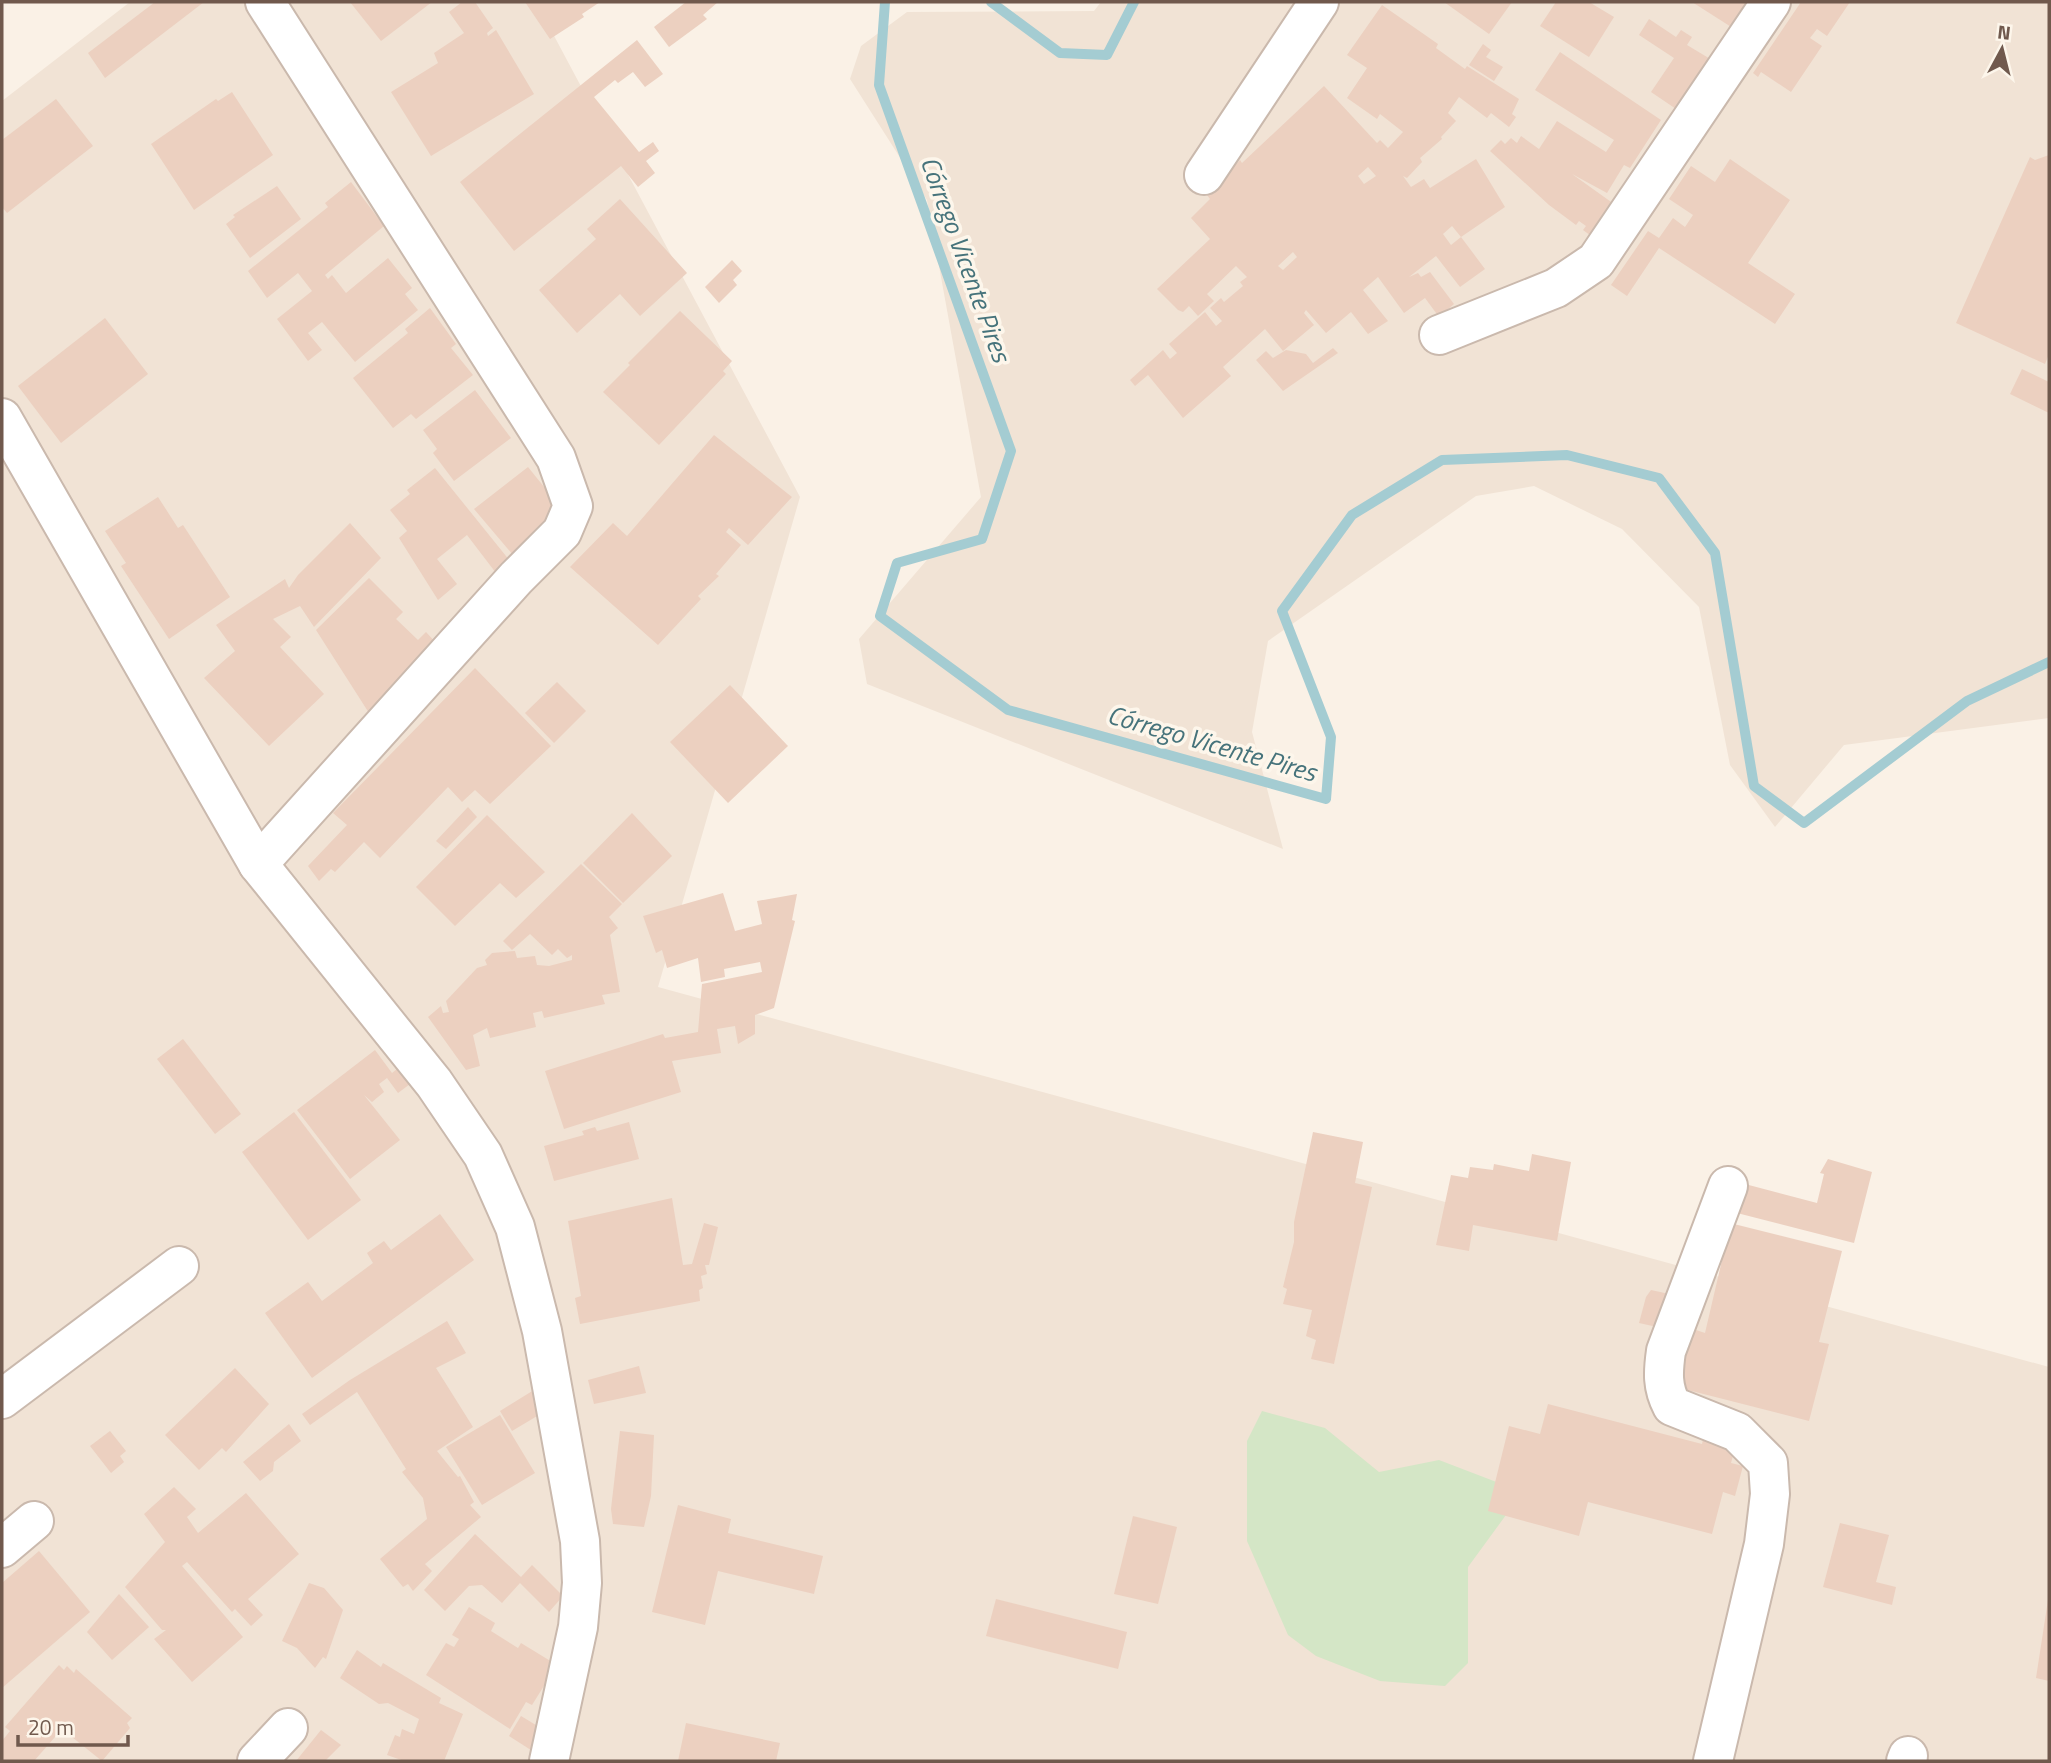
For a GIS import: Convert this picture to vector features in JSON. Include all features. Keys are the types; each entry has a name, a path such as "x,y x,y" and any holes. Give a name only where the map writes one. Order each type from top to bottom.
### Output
{"street":[{"path":"258,864 516,578 562,532 573,506 556,458 265,2"},
{"path":"1204,175 1319,2"},
{"path":"1439,335 1556,288 1596,261 1771,2"},
{"path":"2,418 258,864 433,1083 483,1155 515,1227 542,1331 580,1541 582,1583 578,1628 549,1761"},
{"path":"1713,1761 1763,1544 1770,1494 1768,1463 1737,1432 1672,1406 1664,1392 1662,1375 1666,1350 1728,1186"},
{"path":"2,1399 179,1266"},
{"path":"2,1548 34,1521"},
{"path":"257,1761 288,1728"}],"shaded area":[{"path":"130,2 536,2 800,497 658,987 2049,1367 2049,1761 2,1761 2,101"},
{"path":"1101,2 2049,2 2049,718 1844,745 1775,827 1730,765 1699,607 1622,529 1534,486 1476,496 1268,641 1252,732 1283,849 867,684 859,639 981,497 927,200 850,79 861,46 907,12 1094,11"}],"green space":[{"path":"1262,1411 1325,1428 1379,1472 1439,1460 1499,1483 1506,1515 1468,1567 1468,1663 1445,1686 1380,1681 1316,1656 1288,1635 1247,1541 1247,1441"}],"building":[{"path":"155,2 204,2 105,78 88,53"},
{"path":"350,2 432,2 381,41"},
{"path":"462,2 475,2 493,28 487,33 488,36 496,30 534,94 431,156 391,92 438,63 434,53 464,33 449,12"},
{"path":"525,2 600,2 582,14 584,17 550,39"},
{"path":"686,2 718,2 703,15 707,19 669,47 654,27"},
{"path":"1444,2 1512,2 1489,34"},
{"path":"1556,2 1589,2 1614,17 1589,57 1540,26"},
{"path":"1692,2 1760,2 1736,30"},
{"path":"1801,2 1850,2 1827,36 1817,29 1810,38 1822,46 1791,92 1761,72 1758,77 1753,73"},
{"path":"1382,5 1438,44 1436,48 1465,69 1467,66 1519,99 1512,114 1516,117 1509,127 1491,113 1487,118 1459,97 1448,113 1456,121 1442,139 1420,158 1422,162 1407,178 1403,176 1411,187 1424,179 1430,188 1476,159 1505,207 1461,237 1485,269 1460,287 1436,256 1409,277 1418,273 1421,277 1430,272 1454,304 1439,317 1425,298 1404,313 1378,277 1363,290 1388,321 1368,334 1351,312 1326,333 1306,310 1304,313 1314,325 1283,351 1265,329 1223,367 1231,376 1183,418 1148,375 1135,386 1130,380 1163,350 1170,359 1177,353 1169,344 1205,312 1216,326 1222,321 1210,308 1221,298 1224,302 1243,286 1240,282 1247,277 1236,266 1207,294 1214,301 1198,316 1189,306 1183,312 1178,310 1157,289 1210,239 1191,218 1210,199 1207,195 1240,160 1242,163 1324,86 1377,143 1380,140 1388,148 1403,132 1380,114 1377,119 1347,98 1367,68 1347,55","holes":["1368,167 1376,176 1364,184 1358,176","1452,226 1461,237 1451,245 1443,234","1293,252 1297,257 1283,270 1278,266"]},
{"path":"1649,19 1676,37 1681,30 1692,37 1687,45 1717,63 1682,113 1651,92 1674,58 1639,35"},
{"path":"637,40 663,74 645,87 633,72 618,83 615,80 594,97 639,152 653,142 659,151 646,161 655,173 638,187 621,166 514,251 460,182"},
{"path":"1483,44 1491,50 1486,57 1503,67 1494,81 1469,65"},
{"path":"1560,52 1661,120 1630,168 1624,165 1607,193 1572,174 1621,209 1598,241 1583,230 1586,226 1579,221 1576,225 1549,205 1490,151 1501,140 1505,144 1511,138 1517,143 1521,136 1539,149 1557,121 1606,152 1614,140 1535,90"},
{"path":"232,92 273,155 194,210 151,144 216,99 218,101"},
{"path":"56,99 93,146 7,213 2,207 2,140"},
{"path":"2049,155 2049,354 2045,364 1956,323 2030,157 2035,160"},
{"path":"1730,159 1790,200 1748,263 1795,294 1775,324 1659,248 1627,296 1611,285 1648,231 1659,238 1673,218 1685,227 1693,215 1669,199 1691,166 1715,182"},
{"path":"351,182 384,226 325,275 328,279 332,275 346,293 388,258 412,288 405,294 418,310 355,362 322,322 308,333 322,350 308,361 277,319 312,291 298,273 267,298 248,271 328,207 325,203"},
{"path":"277,186 301,219 250,258 226,224 235,217 233,215"},
{"path":"620,199 687,273 640,316 620,294 577,333 539,290 596,239 587,229"},
{"path":"732,260 742,271 733,280 737,285 719,303 705,287"},
{"path":"430,308 456,344 451,348 473,375 416,419 411,414 393,428 353,378 408,333 405,329"},
{"path":"680,311 732,361 723,371 726,374 659,445 603,392"},
{"path":"105,318 148,374 61,443 18,386"},
{"path":"1333,348 1338,353 1283,391 1256,360 1266,351 1273,358 1286,350 1306,354 1313,363"},
{"path":"2022,369 2049,382 2049,413 2010,394"},
{"path":"475,390 511,438 454,481 433,453 437,449 423,430"},
{"path":"714,435 792,497 748,545 729,528 726,532 741,545 716,574 719,576 698,596 701,599 658,645 570,567 613,523 627,536"},
{"path":"528,467 566,514 513,555 474,509"},
{"path":"435,468 510,561 496,573 467,535 437,559 457,584 438,600 399,538 407,531 390,510 410,494 407,490"},
{"path":"158,497 178,528 183,525 230,597 169,639 121,566 126,563 105,531"},
{"path":"350,523 381,558 314,627 300,606 273,619 291,637 280,647 324,694 269,746 204,678 235,651 216,625 285,579 289,588 298,575"},
{"path":"369,578 403,612 396,619 418,640 426,632 437,644 369,713 316,630"},
{"path":"475,668 551,746 490,804 475,790 462,802 448,787 380,858 364,842 335,872 331,869 319,881 308,866 347,825 333,813"},
{"path":"557,682 586,711 554,743 525,713"},
{"path":"730,685 788,746 728,803 670,742"},
{"path":"468,807 477,817 446,849 436,841"},
{"path":"632,813 672,856 623,903 583,863"},
{"path":"487,815 545,872 516,898 500,883 455,926 416,887"},
{"path":"581,864 622,904 609,917 618,928 610,935 620,992 602,995 605,1004 544,1018 542,1011 533,1013 536,1027 490,1038 487,1028 473,1035 480,1066 466,1070 428,1017 441,1006 443,1013 449,1012 446,1001 477,968 487,965 485,960 492,953 515,951 517,958 535,956 537,965 549,966 572,960 572,955 567,958 558,949 552,955 530,934 512,950 503,941"},
{"path":"723,893 735,931 762,924 757,901 797,894 792,920 795,921 774,1008 755,1015 755,1034 738,1044 735,1026 717,1029 721,1053 672,1061 681,1092 564,1129 545,1071 663,1034 665,1038 698,1032 702,984 762,972 760,962 724,969 725,977 701,982 698,958 667,968 662,950 656,953 643,916"},
{"path":"183,1039 241,1114 215,1134 157,1059"},
{"path":"375,1050 392,1073 406,1062 418,1078 398,1093 387,1078 379,1084 384,1092 372,1102 364,1095 400,1140 350,1179 297,1110"},
{"path":"294,1112 361,1200 308,1240 242,1152"},
{"path":"629,1122 639,1159 554,1181 544,1146 584,1135 582,1131 595,1127 597,1131"},
{"path":"1313,1132 1363,1142 1355,1183 1372,1187 1334,1364 1311,1359 1316,1340 1306,1336 1312,1310 1283,1304 1287,1289 1283,1287 1294,1242 1294,1222"},
{"path":"1532,1154 1571,1162 1557,1241 1473,1225 1469,1251 1436,1245 1451,1175 1468,1178 1470,1167 1493,1170 1494,1164 1529,1171"},
{"path":"1828,1159 1872,1172 1854,1243 1737,1213 1745,1184 1817,1203 1824,1174 1820,1173"},
{"path":"672,1198 683,1265 692,1264 704,1223 718,1227 709,1265 705,1265 707,1274 701,1276 703,1288 699,1290 700,1301 580,1324 575,1298 581,1296 568,1221"},
{"path":"440,1214 474,1260 312,1378 265,1313 308,1282 322,1301 373,1263 367,1253 384,1241 391,1250"},
{"path":"1734,1224 1842,1251 1819,1342 1829,1344 1809,1421 1676,1387 1693,1329 1705,1333 1726,1243"},
{"path":"1651,1290 1674,1295 1666,1329 1639,1323 1646,1297"},
{"path":"447,1321 466,1353 436,1368 473,1427 437,1451 458,1477 460,1476 474,1502 470,1505 481,1517 425,1564 432,1571 413,1591 408,1584 403,1587 380,1559 427,1519 423,1498 402,1472 406,1469 357,1392 310,1425 302,1414 350,1380"},
{"path":"639,1366 646,1393 594,1404 588,1380"},
{"path":"235,1368 269,1404 226,1452 222,1448 199,1470 165,1435"},
{"path":"555,1377 559,1403 512,1431 500,1411"},
{"path":"1548,1404 1702,1444 1704,1435 1734,1452 1731,1463 1743,1466 1735,1496 1723,1492 1712,1534 1588,1502 1579,1536 1488,1511 1509,1426 1540,1434"},
{"path":"500,1415 535,1473 482,1505 446,1447"},
{"path":"289,1424 301,1441 274,1462 273,1471 260,1481 243,1462"},
{"path":"110,1431 126,1451 120,1456 124,1462 111,1473 90,1446"},
{"path":"620,1431 654,1435 651,1496 644,1527 613,1524 611,1509"},
{"path":"174,1487 196,1509 187,1517 198,1533 246,1493 299,1554 248,1599 263,1615 251,1626 235,1609 232,1612 187,1562 182,1566 243,1637 192,1682 154,1639 166,1630 162,1630 125,1587 165,1542 144,1514"},
{"path":"678,1505 731,1519 728,1533 823,1556 814,1594 718,1571 705,1625 652,1612"},
{"path":"1133,1516 1177,1527 1158,1604 1114,1594"},
{"path":"1840,1523 1889,1535 1876,1582 1896,1587 1892,1605 1823,1587"},
{"path":"475,1534 521,1577 532,1565 563,1596 549,1612 520,1583 502,1603 482,1585 469,1586 445,1611 424,1590"},
{"path":"39,1551 90,1612 2,1688 2,1583"},
{"path":"309,1583 324,1588 343,1610 326,1659 323,1657 315,1668 297,1648 282,1641"},
{"path":"119,1594 149,1627 112,1660 87,1632"},
{"path":"996,1599 1127,1632 1118,1669 986,1636"},
{"path":"2049,1600 2049,1681 2036,1678"},
{"path":"469,1607 495,1623 491,1631 518,1648 521,1643 557,1665 532,1705 526,1702 510,1729 426,1675 446,1643 454,1647 459,1639 452,1635"},
{"path":"357,1650 381,1667 383,1663 441,1698 439,1703 463,1714 444,1761 404,1761 387,1755 395,1735 400,1737 402,1729 414,1734 419,1719 388,1703 379,1704 340,1678"},
{"path":"59,1665 64,1670 67,1666 74,1673 76,1669 132,1718 127,1723 130,1728 102,1761 62,1729 34,1761 2,1761 2,1741 10,1731 5,1727"},
{"path":"521,1716 554,1736 548,1761 509,1736"},
{"path":"686,1723 780,1743 776,1761 678,1761"},
{"path":"321,1730 341,1745 325,1761 296,1761"}],"waterway":[{"name":"Córrego Vicente Pires","path":"885,2 879,85 1011,451 982,539 897,563 880,616 1008,710 1326,799 1331,737 1282,611 1352,515 1442,460 1567,455 1659,478 1715,553 1754,786 1804,823 1967,701 2049,662"},
{"name":"Córrego Vicente Pires","path":"991,2 1060,53 1107,55 1134,2"}]}
